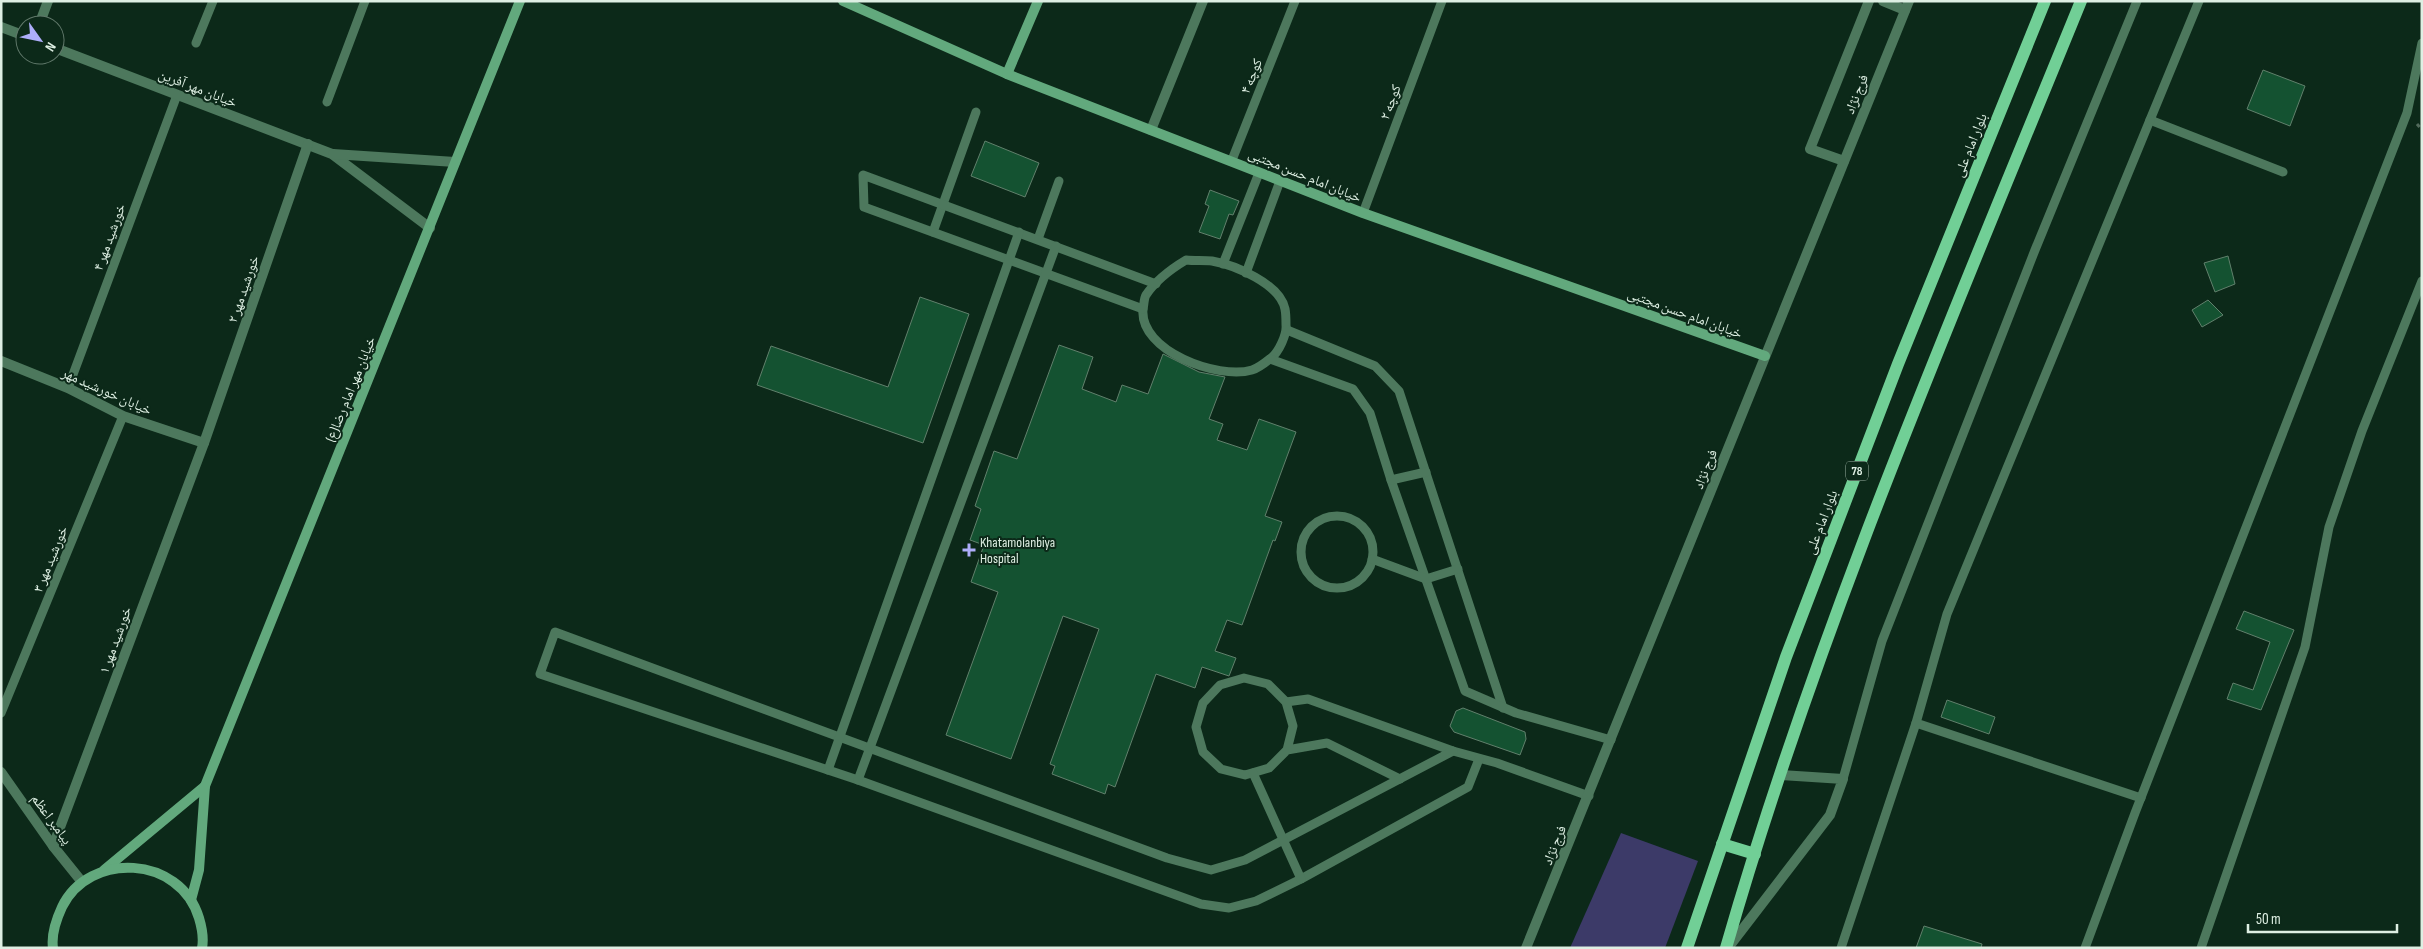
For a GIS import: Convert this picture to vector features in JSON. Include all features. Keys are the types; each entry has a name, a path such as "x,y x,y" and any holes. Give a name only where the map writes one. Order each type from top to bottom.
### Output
{"main road":[{"name":"بلوار امام علی","path":"1687,948 1786,658 1898,364 2045,1"},
{"name":"78","path":"1727,948 1755,854 1820,658 1930,372 2081,1"},
{"path":"1722,844 1755,854"}],"street":[{"path":"43,15 48,1"},
{"name":"خیابان مهر امام رضا(ع)","path":"205,786 520,1"},
{"name":"خیابان امام حسن مجتبی","path":"843,1 1007,74 1232,160 1363,213 1765,356"},
{"path":"1007,74 1038,1"},
{"path":"1151,130 1203,1"},
{"path":"1844,161 1810,149 1869,1"},
{"path":"1883,1 1907,6"},
{"name":"فرج نژاد","path":"1526,948 1907,6"},
{"path":"1,27 15,32"},
{"name":"خیابان مهر آفرین","path":"65,52 332,154 430,228"},
{"name":"خورشید مهر ۲","path":"204,443 308,144"},
{"name":"خیابان مهر آفرین","path":"332,154 455,162"},
{"name":"خیابان خورشید مهر","path":"1,361 68,388 124,416 204,443"},
{"name":"خورشید مهر ۱","path":"53,846 204,443"},
{"name":"پیامبر اعظم","path":"1,772 53,846 82,882"},
{"path":"1727,948 1830,815 1843,779 1781,775"},
{"path":"53,948 56,919 66,898 82,882 104,870 205,786"},
{"path":"190,900 199,870 205,786"},
{"path":"104,870 128,866 152,870 174,882 190,900 197,913 205,946"}],"lane":[{"path":"196,43 213,1"},
{"path":"328,102 365,1"},
{"name":"کوچه ۴","path":"1232,160 1295,1"},
{"name":"کوچه ۲","path":"1363,213 1442,1"},
{"path":"1843,779 1882,640 2035,250 2137,1"},
{"path":"1841,948 1916,723 1947,614 2199,1"},
{"path":"2084,948 2407,113 2422,43"},
{"name":"خورشید مهر ۴","path":"68,388 177,95"},
{"path":"933,232 976,112"},
{"path":"2150,120 2283,172"},
{"path":"1223,264 1259,172"},
{"path":"1143,309 864,207 864,175 1156,284"},
{"path":"1038,239 1059,181"},
{"path":"1246,273 1280,181"},
{"path":"828,770 1019,232"},
{"path":"858,780 1056,246"},
{"path":"1186,260 1212,261 1246,273 1260,280 1274,292 1285,308 1287,330 1276,355 1253,370 1227,372 1203,367 1177,356 1152,338 1142,320 1145,296 1167,272 1186,260"},
{"path":"2201,948 2305,647 2329,527 2362,431 2422,281"},
{"path":"1287,330 1376,366 1399,391 1503,708"},
{"path":"1270,359 1353,389 1370,413 1391,480 1465,692 1503,708 1611,740"},
{"name":"خورشید مهر ۳","path":"1,713 124,416"},
{"path":"1391,480 1426,472"},
{"path":"1328,515 1348,516 1366,528 1374,547 1372,559 1370,568 1356,583 1336,589 1316,582 1302,566 1300,545 1309,526 1328,515"},
{"path":"1372,559 1426,579 1458,569"},
{"path":"1453,751 1245,860 1211,870 1167,858 555,632 540,674 858,780 1201,904 1229,908 1256,901 1301,879 1468,787 1479,759"},
{"path":"1244,678 1268,684 1286,702 1293,726 1287,750 1270,768 1253,773 1245,775 1221,769 1203,752 1196,727 1202,703 1220,685 1244,678"},
{"path":"1286,702 1308,699 1453,751 1497,763 1589,796"},
{"path":"1916,723 2141,798"},
{"path":"1287,750 1327,743 1400,779"},
{"path":"1253,773 1301,879"}],"shaded area":[{"path":"1621,833 1698,861 1665,948 1570,948"}],"building":[{"path":"2263,70 2305,86 2290,126 2247,109"},
{"path":"985,141 1039,163 1025,197 971,176"},
{"path":"1210,190 1239,201 1233,215 1229,214 1220,239 1199,232 1209,206 1205,204"},
{"path":"2228,256 2235,284 2215,292 2204,263"},
{"path":"920,297 969,314 923,443 757,385 771,346 888,387"},
{"path":"2208,300 2223,315 2202,327 2192,310"},
{"path":"1059,345 1093,357 1082,389 1116,402 1122,385 1148,394 1163,354 1199,372 1225,377 1209,419 1223,424 1217,440 1247,450 1259,419 1296,432 1265,516 1282,522 1275,541 1273,540 1242,625 1227,620 1215,651 1236,658 1229,676 1202,667 1195,688 1156,674 1115,787 1108,784 1105,794 1052,774 1055,766 1050,764 1099,629 1063,616 1011,759 946,735 998,592 971,582 984,545 970,540 981,509 975,506 994,451 1017,459"},
{"path":"2244,611 2294,630 2261,710 2227,699 2233,683 2253,690 2270,642 2236,629"},
{"path":"1947,700 1995,717 1989,734 1941,717"},
{"path":"1463,708 1525,732 1526,739 1520,755 1454,732 1450,726 1456,711"},
{"path":"1924,926 1982,944 1981,948 1916,948"}],"place":[{"name":"Khatamolanbiya Hospital","path":"969,550"}]}
